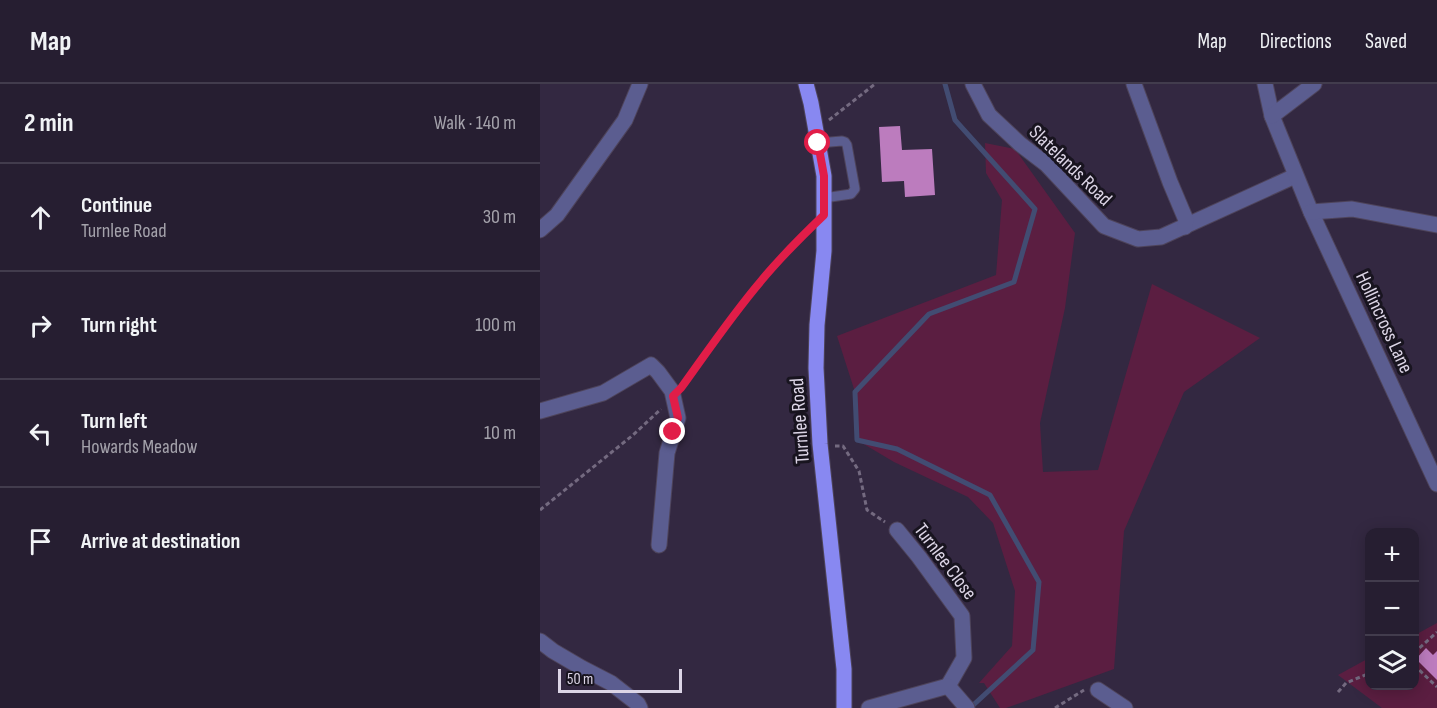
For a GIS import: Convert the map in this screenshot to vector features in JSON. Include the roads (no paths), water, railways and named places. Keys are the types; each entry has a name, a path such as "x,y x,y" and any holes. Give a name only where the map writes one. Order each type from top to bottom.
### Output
{"main road":[{"name":"Turnlee Road","path":"806,84 824,176 824,251 817,325 816,368 820,444 844,669 844,708"}],"street":[{"path":"540,230 563,206 625,120 640,84"},
{"name":"Slatelands Road","path":"973,84 989,115 1046,164 1104,226 1138,239 1161,237 1295,176"},
{"path":"1134,84 1186,220 1185,226"},
{"name":"Hollincross Lane","path":"1265,84 1272,116 1295,176 1437,484"},
{"path":"1272,116 1314,84"},
{"path":"1311,212 1352,209 1437,225"},
{"path":"540,411 603,393 651,365 658,372 672,391 678,418 667,453 659,544"},
{"name":"Turnlee Close","path":"897,530 919,556 962,616 964,658 948,686"},
{"path":"540,641 572,663 611,683 640,708"},
{"path":"869,708 948,686 964,704"},
{"path":"1098,690 1125,708"}],"lane":[{"path":"817,137 845,142 855,189 851,194 824,198"}],"waterway":[{"path":"945,84 955,120 1035,209 1014,282 929,314 855,392 857,440 897,449 990,495 1039,582 1033,650 970,708"}]}
